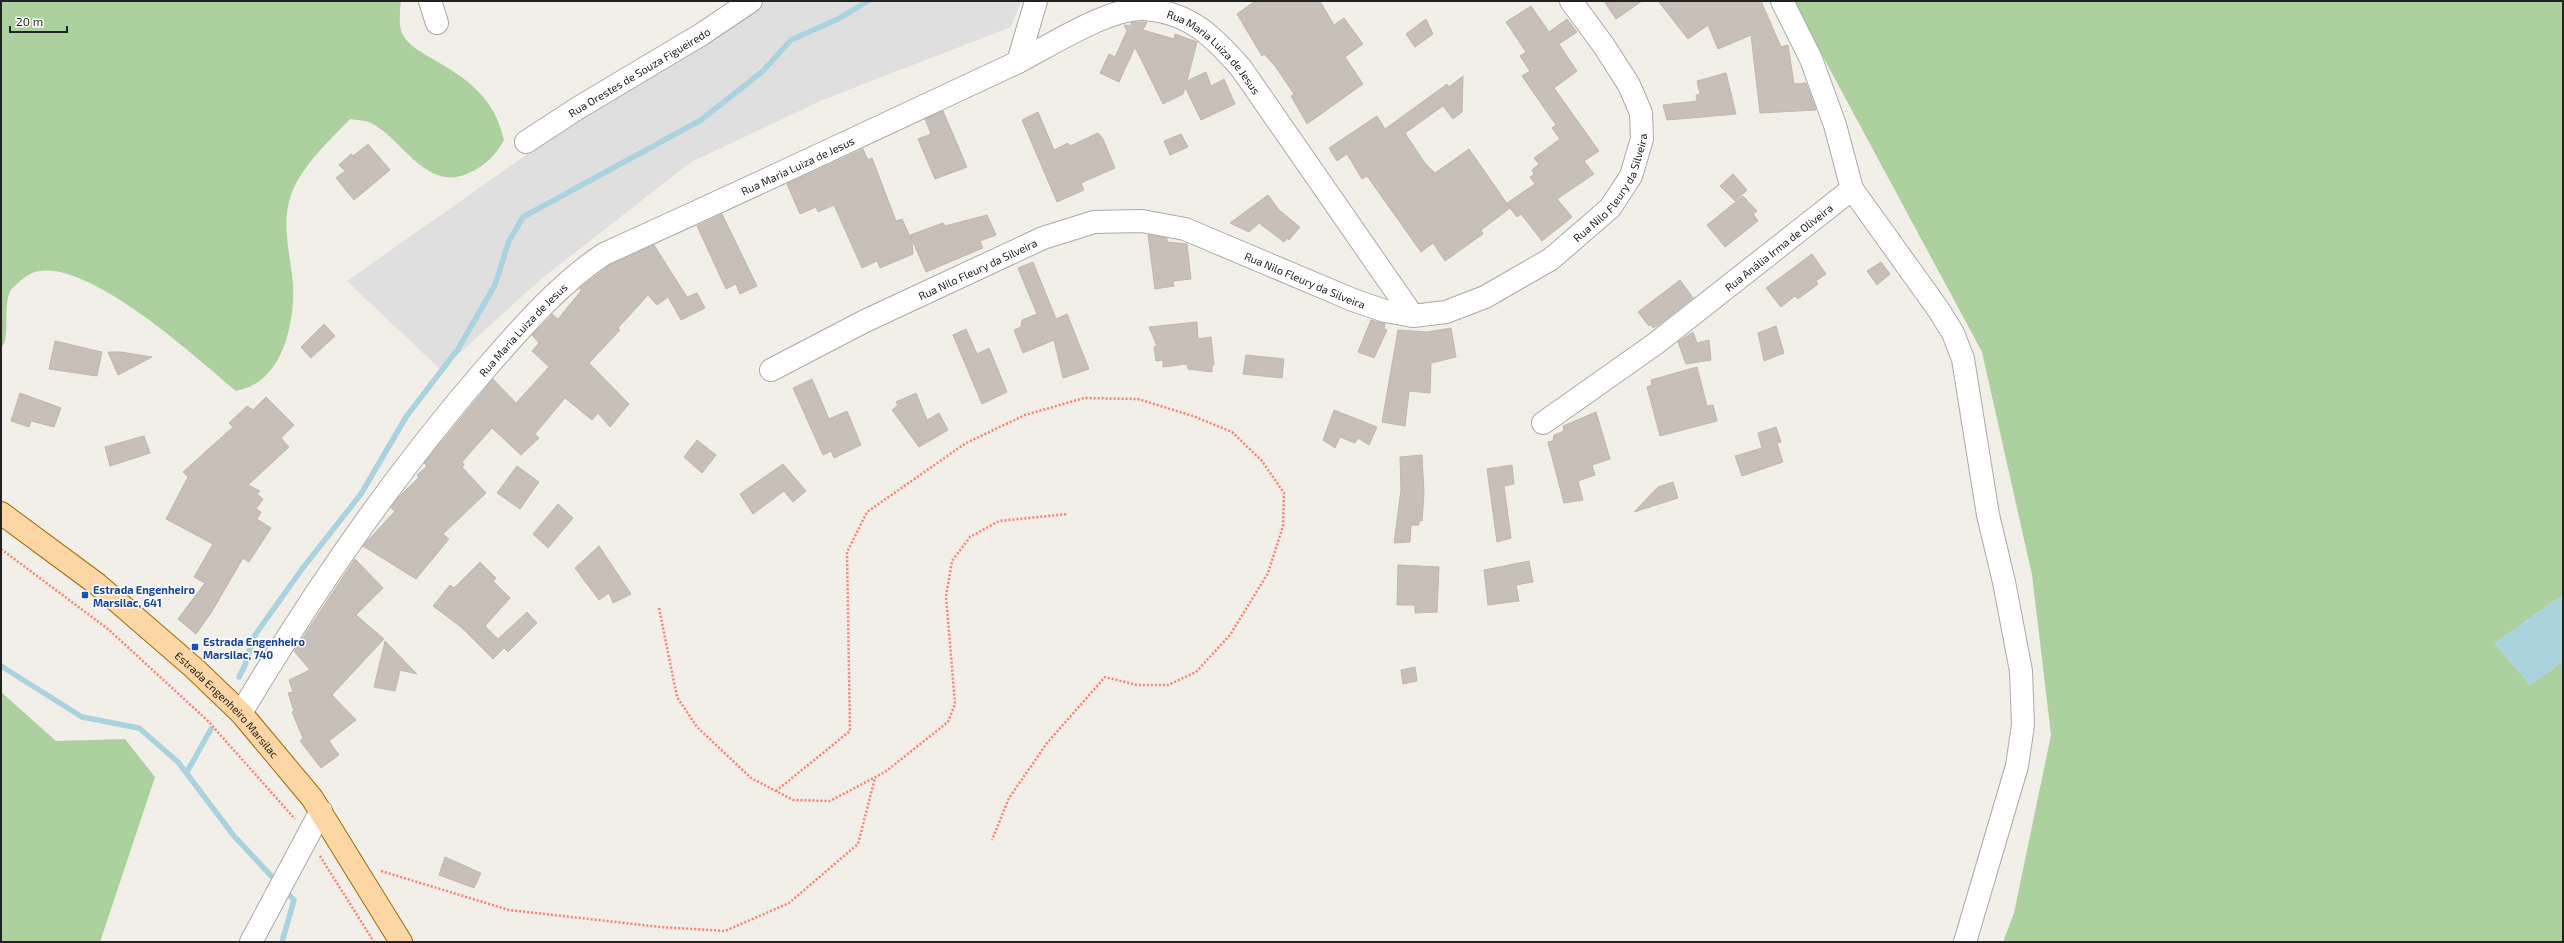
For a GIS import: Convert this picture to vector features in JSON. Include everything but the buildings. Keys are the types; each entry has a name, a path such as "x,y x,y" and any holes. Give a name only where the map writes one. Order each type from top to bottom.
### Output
{"main road":[{"name":"Estrada Engenheiro Marsilac","path":"1,514 97,584 194,668 240,713 312,798 354,862 401,942"}],"street":[{"path":"430,1 436,23"},
{"name":"Rua Orestes de Souza Figueiredo","path":"526,142 702,34 751,1"},
{"path":"1018,62 1036,1"},
{"name":"Rua Nilo Fleury da Silveira","path":"772,370 864,321 1043,238 1094,222 1142,221 1185,229 1353,300 1385,310 1414,316 1446,312 1485,297 1551,259 1610,208 1631,176 1642,139 1641,113 1629,85 1608,52 1571,1"},
{"path":"1782,1 1811,60 1835,125 1852,189 1938,309 1953,333 1963,359 1988,515 2004,582 2021,671 2023,725 2017,766 1965,942"},
{"name":"Rua Maria Luiza de Jesus","path":"240,713 318,588 451,409 538,310 584,267 604,254 1018,62 1108,16 1143,9 1183,17 1214,37 1241,68 1414,316"},
{"name":"Rua Anália Irma de Oliveira","path":"1543,423 1654,344 1852,189"},
{"path":"251,942 321,811"}],"path":[{"path":"776,791 850,731 847,552 867,512 966,443 1025,415 1084,398 1138,399 1193,416 1232,432 1262,461 1284,493 1283,526 1268,574 1230,635 1196,672 1168,685 1137,685 1106,677 1047,744 1009,798 992,840"},
{"path":"659,608 677,697 697,727 722,753 751,778 793,800 830,801 875,778 948,722 955,704 946,596 952,561 970,537 999,520 1068,514"},
{"path":"1,549 108,628 208,721 293,816 374,942"},
{"path":"354,862 509,910 660,927 725,931 789,903 858,844 875,778"}],"shaded area":[{"path":"765,1 1021,1 1011,27 825,99 691,162 541,279 441,370 347,281 593,108 759,7"}],"green space":[{"path":"1,1 401,1 400,23 401,31 405,39 415,48 457,74 478,91 494,112 500,125 504,140 490,160 475,170 454,177 440,176 416,162 394,140 371,123 350,119 311,161 293,190 289,202 286,225 293,283 290,325 281,354 273,367 264,377 249,387 236,391 165,332 134,309 102,289 71,275 45,270 24,278 11,290 8,296 7,304 6,338 1,348"},
{"path":"1793,1 2563,1 2563,595 2495,643 2530,685 2563,661 2563,942 2003,942 2014,913 2051,735 2032,575 1982,352"},
{"path":"1,692 56,741 125,739 155,777 100,942 1,942"}],"water":[{"path":"2563,595 2563,661 2530,685 2495,643"}],"waterway":[{"path":"239,677 245,665 253,638 302,569 361,494 406,417 458,349 495,285 509,241 523,217 701,120 763,71 791,40 838,19 868,1"},
{"path":"1,666 82,717 139,728 178,762 234,836 277,882"},
{"path":"187,772 211,729"},
{"path":"282,942 294,900 284,890"}],"place":[{"name":"Estrada Engenheiro Marsilac, 641","path":"85,595"},
{"name":"Estrada Engenheiro Marsilac, 740","path":"195,647"}]}
